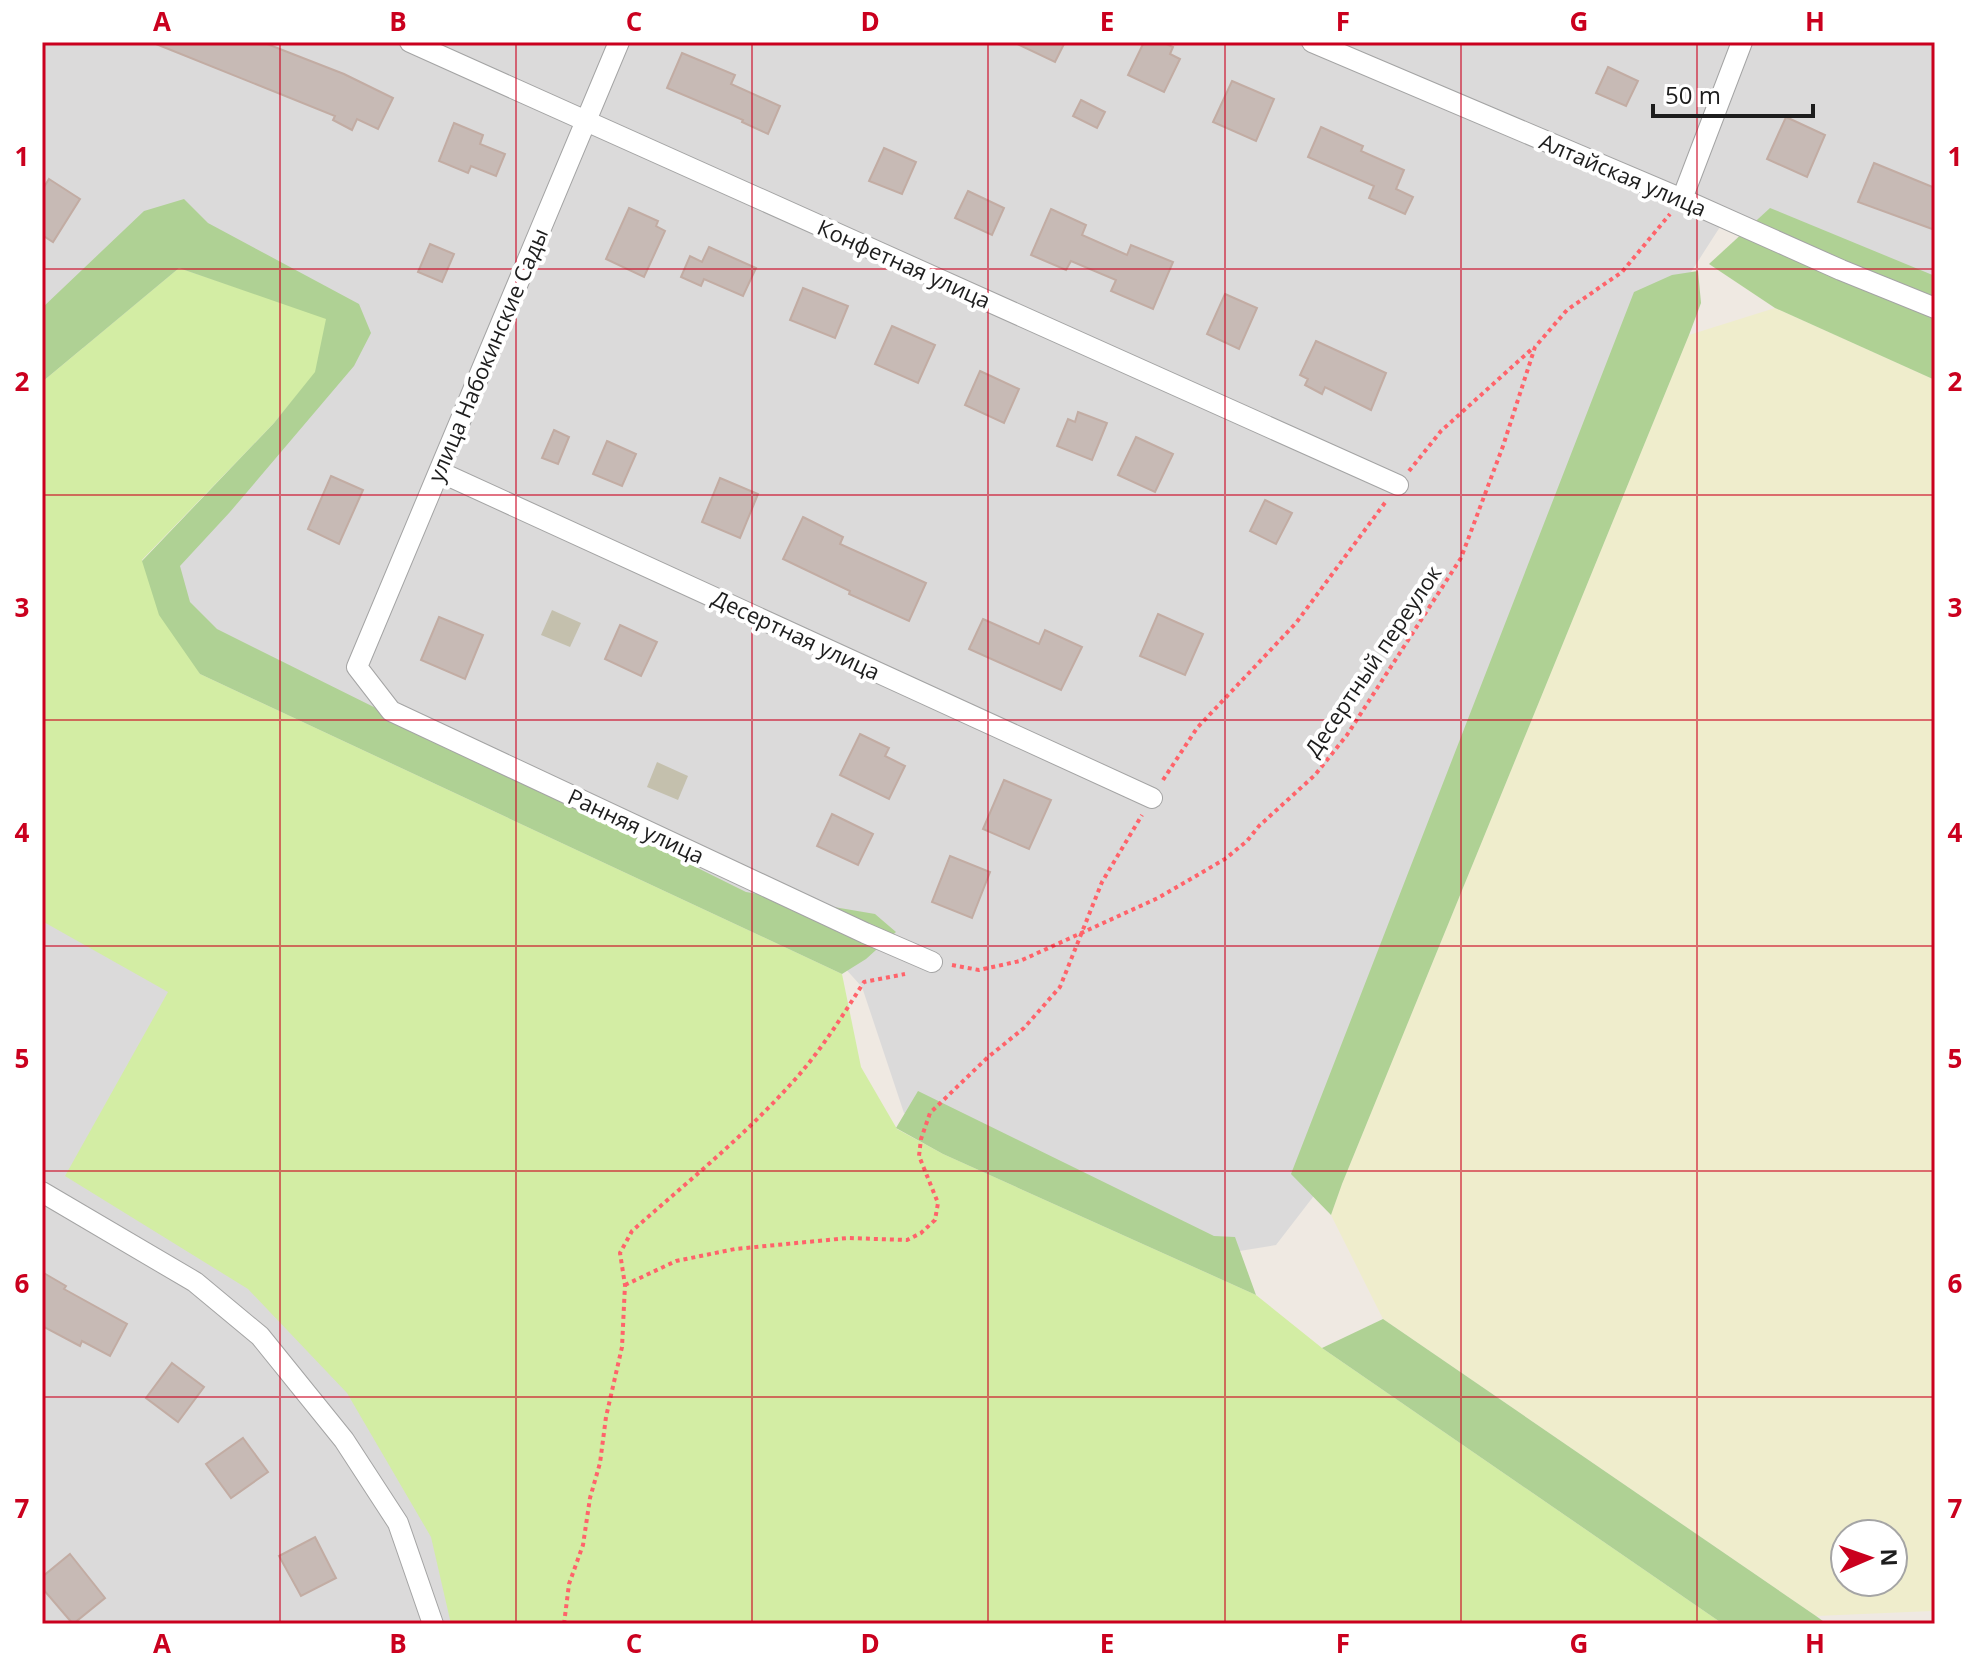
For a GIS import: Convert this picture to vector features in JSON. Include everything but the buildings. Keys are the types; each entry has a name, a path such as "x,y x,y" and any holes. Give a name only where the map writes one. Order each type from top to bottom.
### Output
{"street":[{"name":"Конфетная улица","path":"410,42 1398,485"},
{"name":"улица Набокинские Сады","path":"357,667 619,42"},
{"name":"Алтайская улица","path":"1312,42 1935,308"},
{"path":"1682,199 1742,42"},
{"name":"Десертная улица","path":"440,472 1152,798"},
{"name":"Ранняя улица","path":"357,667 391,711 932,962"},
{"path":"42,1192 195,1282 260,1336 344,1440 398,1523 432,1613 433,1624"}],"path":[{"name":"Десертный переулок","path":"932,962 979,970 1020,961 1158,898 1225,859 1315,775 1347,735 1461,558 1503,446 1535,347 1567,310 1622,272 1682,199"},
{"path":"625,1285 676,1261 735,1249 848,1238 907,1240 921,1233 935,1220 938,1203 919,1156 930,1113 987,1058 1024,1028 1060,987 1102,882 1197,728 1296,623 1441,431 1535,347"},
{"path":"564,1624 569,1584 583,1545 622,1347 625,1285 620,1253 632,1231 747,1130 790,1085 826,1042 864,982 907,973 932,962"}],"shaded area":[{"path":"42,42 1935,42 1935,321 1727,216 1657,325 1323,1184 1276,1245 1215,1255 904,1113 862,987 813,933 195,647 161,559 297,421 42,334"},
{"path":"1775,308 1935,380 1935,1610 1816,1616 1383,1319 1331,1215 1689,335"},
{"path":"552,610 581,623 570,647 541,635"},
{"path":"42,661 927,1624 42,1624"},
{"path":"657,762 688,776 678,800 647,787"}],"green space":[{"path":"184,199 208,223 359,304 371,333 354,366 180,566 190,602 217,629 746,892 875,914 896,932 866,959 842,974 200,674 159,615 142,561 274,423 315,372 326,319 179,268 42,382 42,308 144,211"},
{"path":"1770,208 1935,276 1935,380 1775,308 1709,264"},
{"path":"179,268 327,318 316,372 274,423 142,560 200,674 842,974 861,1067 897,1129 943,1154 1256,1295 1322,1348 1723,1624 615,1624 608,1620 605,1624 451,1624 431,1537 347,1393 248,1289 65,1176 168,992 42,921 42,382"},
{"path":"1698,271 1701,303 1689,335 1331,1215 1291,1174 1634,292 1672,275"},
{"path":"918,1091 1214,1236 1235,1237 1256,1295 943,1154 896,1128"},
{"path":"1383,1319 1827,1624 1723,1624 1322,1348"}]}
